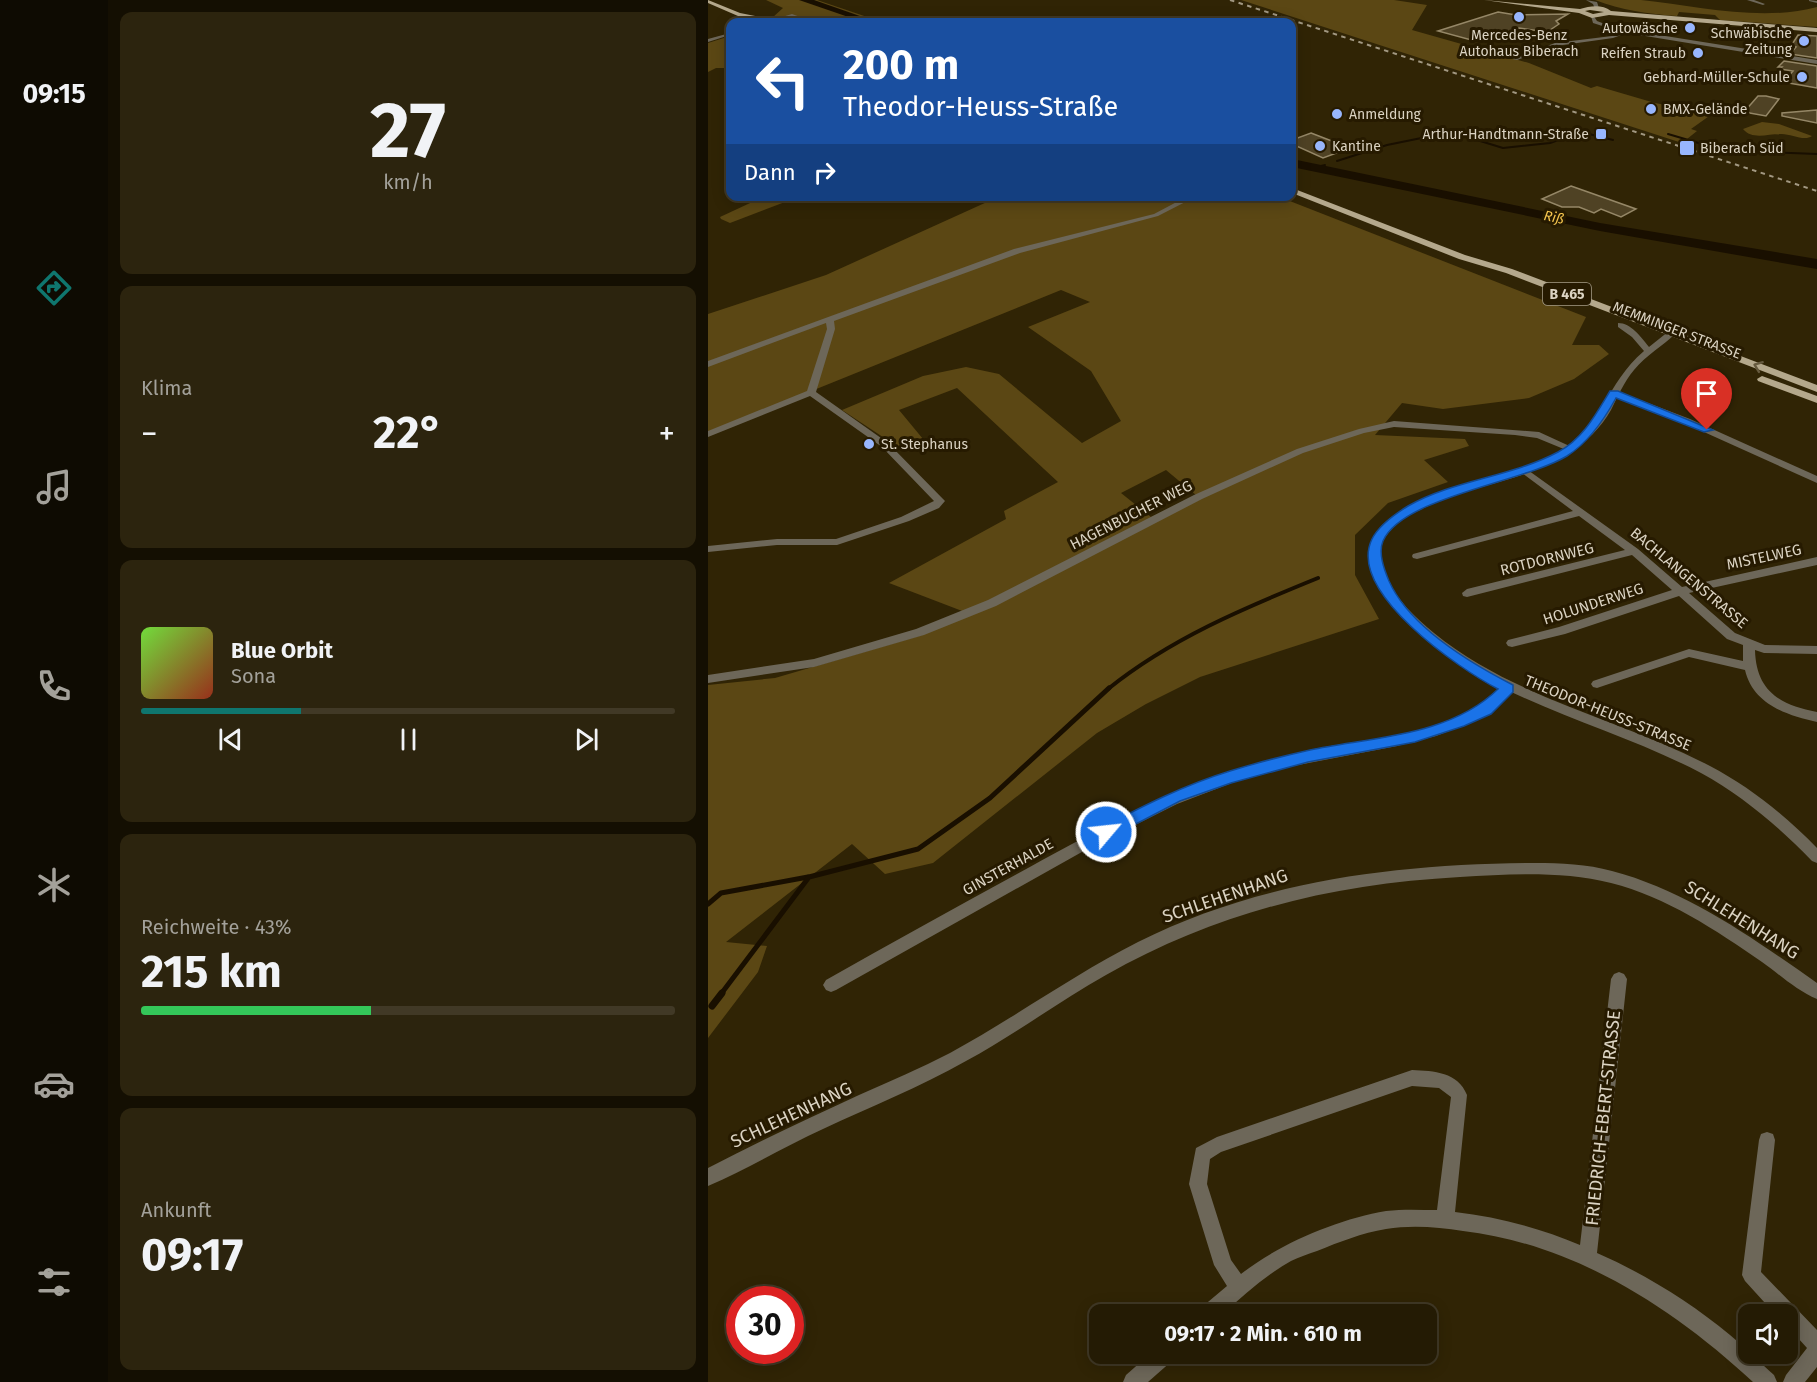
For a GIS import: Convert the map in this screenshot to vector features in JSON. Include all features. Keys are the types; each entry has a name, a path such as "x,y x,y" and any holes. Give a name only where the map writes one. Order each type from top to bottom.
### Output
{"main road":[{"path":"1487,0 1580,11 1593,16 1609,13 1817,30"},
{"path":"708,1 738,14 767,18"},
{"path":"1580,11 1597,8 1609,13"},
{"path":"717,13 744,18"},
{"name":"MEMMINGER STRASSE","path":"1296,192 1462,257 1509,271 1817,389"},
{"name":"MEMMINGER STRASSE","path":"1462,257 1501,278 1817,400"}],"street":[{"path":"1588,0 1595,3 1597,8"},
{"path":"1749,0 1763,4"},
{"path":"1811,0 1817,2"},
{"path":"786,18 792,15 801,18"},
{"path":"1593,16 1599,24 1626,31 1817,62"},
{"path":"1515,59 1555,45 1613,37 1626,31"},
{"path":"708,41 726,35"},
{"path":"708,364 1017,251 1156,216 1184,201"},
{"path":"811,393 831,329 830,320"},
{"path":"1621,325 1635,335 1648,351"},
{"name":"THEODOR-HEUSS-STRASSE","path":"1672,333 1648,351 1624,375 1596,425 1571,449 1525,471 1440,496 1413,508 1390,524 1377,541 1375,554 1378,571 1388,592 1405,614 1455,658 1508,688 1678,756 1707,770 1772,815 1817,857"},
{"path":"708,434 811,393"},
{"path":"708,549 777,542 837,542 905,519 939,504 940,498 885,445 811,393"},
{"path":"1614,393 1687,421 1817,480"},
{"name":"HAGENBUCHER WEG","path":"708,679 814,663 920,632 992,603 1198,497 1279,460 1331,439 1362,430 1394,424 1515,432 1539,435 1571,449"},
{"name":"BACHLANGENSTRASSE","path":"1525,471 1634,551 1682,591 1719,627 1749,645 1784,651 1817,650"},
{"path":"1417,556 1581,512"},
{"name":"ROTDORNWEG","path":"1467,593 1634,551"},
{"name":"MISTELWEG","path":"1682,591 1817,561"},
{"name":"HOLUNDERWEG","path":"1512,643 1561,631 1682,591"},
{"path":"1749,645 1748,666 1756,685 1770,700 1788,709 1817,717"},
{"path":"1597,684 1689,652 1748,666"},
{"name":"GINSTERHALDE","path":"831,985 1065,854 1175,797 1269,766 1436,730 1486,710 1508,688"},
{"name":"SCHLEHENHANG","path":"708,1177 964,1054 1101,969 1169,934 1278,895 1331,883 1388,875 1490,870 1571,870 1611,876 1669,897 1689,908 1726,930 1817,992"},
{"name":"FRIEDRICH-EBERT-STRASSE","path":"1588,1257 1619,979"},
{"path":"1239,1287 1224,1265 1198,1184 1202,1154 1217,1145 1412,1078 1443,1080 1453,1085 1459,1095 1445,1219"},
{"path":"1767,1140 1751,1275 1817,1344"},
{"path":"1220,1304 1239,1287 1281,1257 1334,1234 1395,1219 1445,1219 1486,1225 1588,1257 1647,1288 1684,1313 1718,1337 1767,1382"},
{"path":"1793,1382 1817,1351"},
{"path":"1133,1382 1153,1364"}],"shaded area":[{"path":"766,0 817,0 870,18 772,18 783,8"},
{"path":"1241,0 1394,0 1427,5 1412,30 1529,63 1591,88 1597,86 1655,103 1712,114 1691,129 1697,131 1682,143"},
{"path":"1595,0 1641,0 1752,13 1796,11 1817,7 1817,27 1720,20 1715,15 1679,12 1677,16 1656,14 1625,9"},
{"path":"726,37 726,68 716,68 708,72 708,43"},
{"path":"1762,122 1779,124 1812,136 1805,138 1784,134 1755,135 1743,129"},
{"path":"754,201 788,201 730,223 720,217"},
{"path":"989,201 1290,201 1586,317 1572,345 1599,345 1609,354 1574,379 1529,398 1443,409 1402,403 1375,435 1465,439 1469,446 1424,460 1448,482 1388,503 1355,535 1355,575 1379,619 1200,677 1146,704 1097,733 933,863 885,874 852,844 726,942 767,946 758,972 708,1038 708,685 775,678 922,635 970,614 889,583 1006,519 1004,511 1058,482 957,388 899,410 923,439 898,447 842,410 923,376 966,367 999,374 1082,443 1121,421 1091,371 1028,327 1090,302 1061,290 708,433 708,314 826,275","holes":["1166,470 1196,495 1151,517 1121,493"]}],"building":[{"path":"1498,12 1516,15 1568,14 1556,21 1559,24 1547,32 1519,28 1475,41 1438,31"},
{"name":"Schwäbische Zeitung","path":"1798,35 1817,36 1817,58 1790,54 1796,47 1791,46"},
{"name":"Gebhard-Müller-Schule","path":"1784,61 1817,66 1817,88 1783,82 1793,71 1778,67"},
{"path":"1758,96 1779,99 1766,116 1744,112"},
{"path":"1817,110 1817,123 1782,116 1782,113"},
{"name":"Kantine","path":"1311,133 1350,148 1323,158 1296,146 1296,139"},
{"path":"1571,186 1636,209 1621,217 1601,209 1594,213 1579,207 1562,207 1542,199"}],"waterway":[{"name":"Riß","path":"804,0 860,18"},
{"path":"1337,161 1387,145 1451,132 1503,148 1550,143 1581,132 1613,140"},
{"path":"1668,134 1719,149"},
{"path":"1732,151 1817,154"},
{"name":"Riß","path":"1296,164 1600,227 1817,264"},
{"name":"Riß","path":"1313,168 1325,165"},
{"path":"1108,689 1157,655 1208,626 1318,578"},
{"path":"721,994 809,877 918,849 990,798 1109,688"},
{"path":"708,904 721,893 808,877"},
{"path":"712,1006 722,993"}],"railway":[{"path":"1230,0 1285,18"},
{"path":"1296,21 1817,191"}],"place":[{"name":"Mercedes-Benz Autohaus Biberach","path":"1519,17"},
{"name":"Autowäsche","path":"1690,28"},
{"name":"Schwäbische Zeitung","path":"1804,41"},
{"name":"Reifen Straub","path":"1698,53"},
{"name":"Gebhard-Müller-Schule","path":"1802,77"},
{"name":"BMX-Gelände","path":"1651,109"},
{"name":"Anmeldung","path":"1337,114"},
{"name":"Arthur-Handtmann-Straße","path":"1601,134"},
{"name":"Kantine","path":"1320,146"},
{"name":"Biberach Süd","path":"1687,148"},
{"name":"St. Stephanus","path":"869,444"}],"route":[{"path":"1106,832 1175,797 1230,777 1308,756 1415,736 1459,723 1486,710 1500,699 1508,688 1480,674 1444,650 1405,614 1388,592 1378,571 1375,554 1377,541 1390,524 1413,508 1440,496 1525,471 1564,453 1596,425 1614,393 1707,430"}]}
